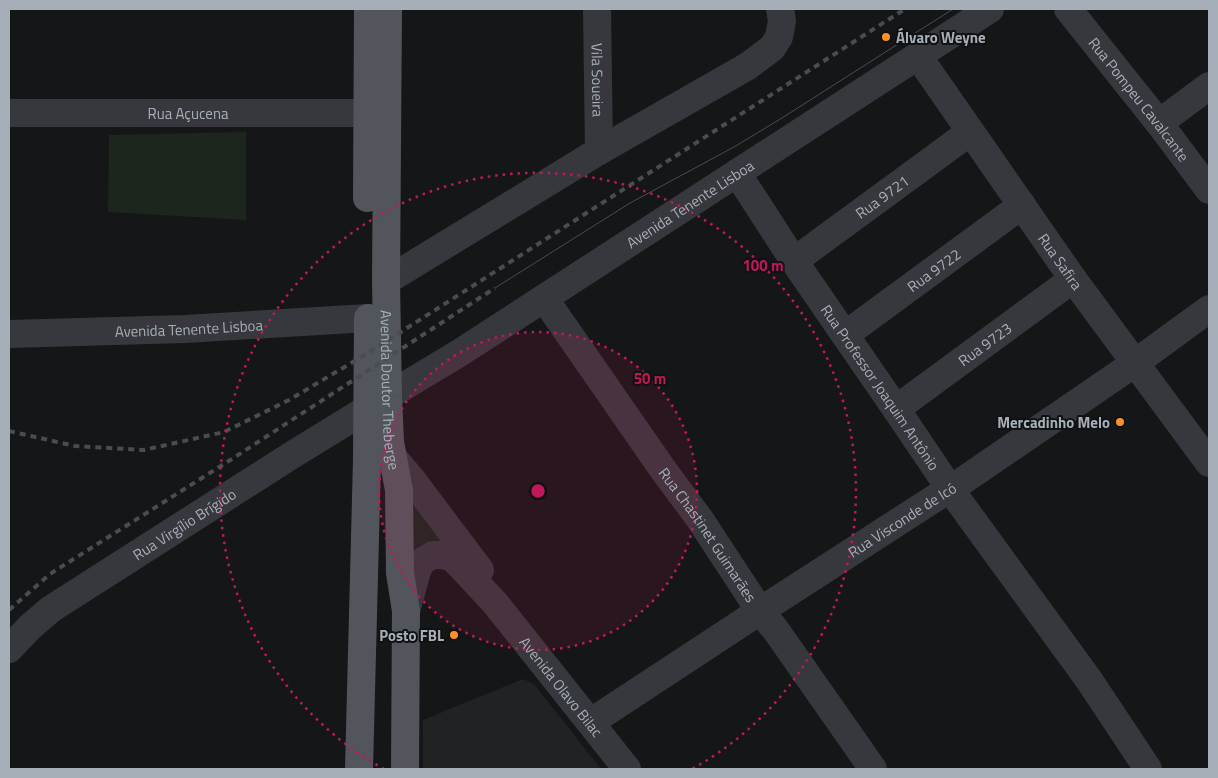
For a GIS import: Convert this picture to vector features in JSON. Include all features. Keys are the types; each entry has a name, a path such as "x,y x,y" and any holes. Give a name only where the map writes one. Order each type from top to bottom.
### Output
{"main road":[{"name":"Avenida Doutor Theberge","path":"368,9 368,318 377,403 390,442 400,490 400,573 406,611 406,769"},
{"name":"Avenida Doutor Theberge","path":"359,769 367,460 377,403 386,280 388,9"}],"street":[{"name":"Vila Soueira","path":"597,9 599,150"},
{"path":"386,280 599,150 740,71 772,48 779,37 782,21 780,9"},
{"name":"Avenida Tenente Lisboa","path":"377,403 461,352 990,9"},
{"name":"Rua Pompeu Cavalcante","path":"1068,9 1159,123 1209,190"},
{"name":"Rua Safira","path":"918,56 1073,279 1209,463"},
{"path":"1159,123 1209,86"},
{"name":"Rua Açucena","path":"9,113 367,113"},
{"name":"Rua 9721","path":"794,261 970,132"},
{"name":"Rua Professor Joaquim Antônio","path":"736,173 950,489 1089,680 1148,769"},
{"name":"Rua 9722","path":"845,335 1022,205"},
{"name":"Rua 9723","path":"896,408 1073,279"},
{"name":"Rua Chastinet Guimarães","path":"544,298 710,534 760,611 775,629 873,769"},
{"name":"Rua Visconde de Icó","path":"591,722 964,480 1135,363 1209,309"},
{"name":"Avenida Tenente Lisboa","path":"9,334 185,330 368,318"},
{"name":"Rua Virgílio Brígido","path":"9,649 51,609 377,403"},
{"name":"Avenida Olavo Bilac","path":"393,457 484,575 496,603"},
{"name":"Avenida Olavo Bilac","path":"406,611 417,571 422,561 433,556 443,555 453,558 496,603 628,769"}],"shaded area":[{"path":"246,132 246,220 108,212 109,135"},
{"path":"413,499 448,544 429,542 412,550"},
{"path":"523,679 534,684 601,769 423,769 423,720"}],"tram line":[{"path":"495,288 630,203 734,147 782,118 953,9"}],"railway":[{"path":"9,431 75,446 144,450 224,432 289,400 368,353 905,9"},
{"path":"9,610 50,574 235,457 495,288"}],"place":[{"name":"Álvaro Weyne","path":"886,37"},
{"name":"Mercadinho Melo","path":"1120,422"},
{"name":"Posto FBL","path":"454,635"}]}
